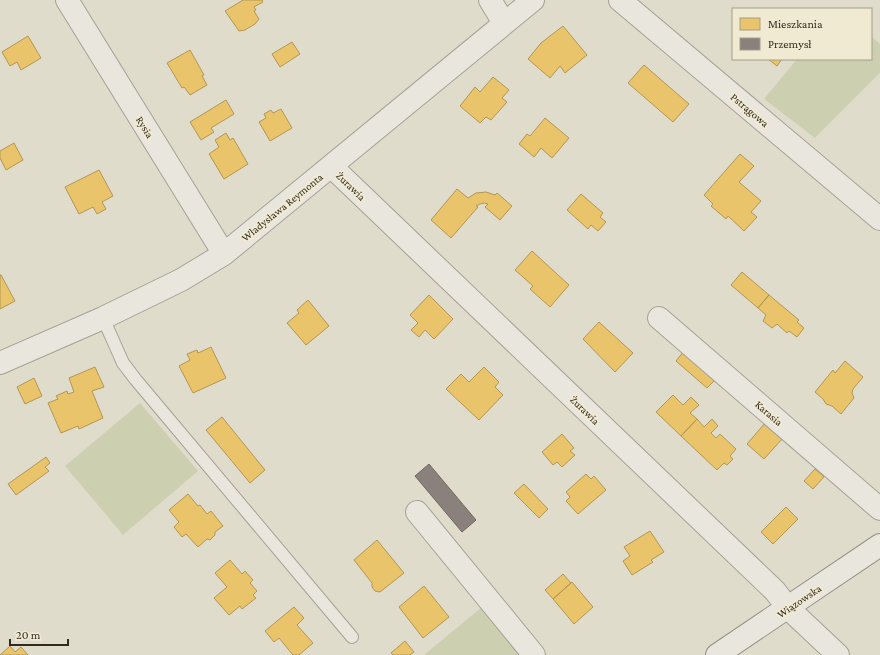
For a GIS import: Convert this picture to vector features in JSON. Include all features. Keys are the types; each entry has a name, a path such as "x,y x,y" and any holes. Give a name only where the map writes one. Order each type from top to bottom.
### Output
{"street":[{"name":"Rysia","path":"67,0 224,254"},
{"path":"490,0 504,23"},
{"name":"Władysława Reymonta","path":"0,363 103,318 181,280 224,254 533,0"},
{"name":"Pstrągowa","path":"620,0 880,219"},
{"name":"Żurawia","path":"331,166 775,591 788,608 838,655"},
{"name":"Karasia","path":"659,318 880,509"},
{"path":"417,512 534,655"},
{"name":"Wiązowska","path":"717,655 880,545"}],"lane":[{"path":"103,318 123,363 136,380 352,638"}],"green space":[{"path":"872,37 880,44 880,73 815,138 764,99 796,60 872,60"},
{"path":"140,403 198,471 123,535 65,466"},
{"path":"482,607 522,655 424,655"}],"building: Mieszkania":[{"path":"243,0 262,0 263,2 254,7 256,10 254,11 259,19 255,24 245,30 239,31 225,11"},
{"path":"563,26 587,55 565,73 560,66 550,78 528,59 541,43"},
{"path":"28,36 41,58 21,70 17,62 10,66 2,52"},
{"path":"292,42 300,54 280,67 272,54"},
{"path":"190,50 204,75 202,76 207,85 190,95 184,87 182,88 167,63"},
{"path":"769,60 781,60 777,66"},
{"path":"644,65 689,104 673,122 628,83"},
{"path":"493,77 509,90 502,98 507,102 491,120 486,117 480,123 460,106 475,87 480,92"},
{"path":"226,100 234,114 211,128 214,132 201,140 190,122"},
{"path":"281,109 292,128 270,141 259,122 266,118 264,114 271,110 273,113"},
{"path":"545,118 569,138 552,158 541,148 534,157 519,144 527,134 530,136"},
{"path":"226,133 230,140 233,138 248,164 224,179 209,154 219,147 215,140"},
{"path":"14,143 23,160 6,170 0,158 0,151"},
{"path":"740,154 754,166 739,182 761,201 751,212 757,217 744,231 728,216 726,219 711,206 713,204 704,195"},
{"path":"99,170 113,196 102,202 106,209 97,214 93,207 79,214 65,187"},
{"path":"457,189 468,198 476,193 486,192 495,195 497,193 512,206 500,220 485,207 488,204 484,203 476,206 478,207 451,238 431,220"},
{"path":"581,194 603,213 600,217 606,222 598,231 591,225 588,229 567,210"},
{"path":"532,251 569,285 550,307 530,289 533,286 515,270"},
{"path":"742,272 769,295 758,308 731,285"},
{"path":"0,275 15,301 0,309"},
{"path":"429,295 453,319 434,339 425,330 419,337 411,330 418,323 410,315"},
{"path":"769,295 799,320 797,322 804,328 797,337 789,331 787,333 777,324 772,328 763,321 766,315 758,308"},
{"path":"308,300 329,326 306,345 287,323 299,313 297,310"},
{"path":"599,322 633,353 615,372 583,339"},
{"path":"211,347 226,378 193,393 179,366 190,360 187,354 197,350 198,353"},
{"path":"684,351 716,379 707,388 676,361"},
{"path":"845,361 863,377 853,389 852,393 854,398 841,414 832,406 826,404 815,392 833,370 835,373"},
{"path":"95,367 104,387 92,391 103,418 79,429 78,426 61,433 48,403 58,399 56,396 67,391 68,394 74,392 69,378"},
{"path":"484,367 499,382 495,387 503,395 479,420 446,389 461,374 469,382"},
{"path":"34,378 42,396 25,404 17,387"},
{"path":"673,395 683,405 691,397 699,405 690,413 697,419 681,436 656,412"},
{"path":"222,417 265,470 250,483 206,430"},
{"path":"697,419 704,427 712,419 718,426 711,433 716,438 720,434 736,449 730,456 733,459 727,465 724,463 717,470 681,436"},
{"path":"765,423 783,438 764,459 747,444"},
{"path":"562,434 574,448 570,451 575,455 562,467 557,462 553,465 542,452"},
{"path":"46,457 50,463 45,467 49,471 16,495 8,484"},
{"path":"815,469 824,477 813,489 804,481"},
{"path":"586,474 591,479 594,476 606,490 578,514 566,501 570,497 566,492"},
{"path":"524,484 548,509 539,518 514,493"},
{"path":"188,494 207,514 211,511 223,526 215,532 215,535 210,540 207,539 198,547 186,534 182,537 174,527 179,522 169,510"},
{"path":"786,507 798,519 773,544 761,532"},
{"path":"650,531 664,552 651,560 653,562 632,575 623,561 630,556 624,547"},
{"path":"377,540 404,573 380,592 375,591 372,587 372,583 354,560"},
{"path":"230,560 242,574 245,571 253,580 250,583 257,591 253,595 256,598 242,609 240,606 229,615 214,598 227,587 215,573"},
{"path":"563,574 571,583 553,599 545,590"},
{"path":"572,582 593,607 574,624 553,599"},
{"path":"424,586 449,617 423,638 399,607"},
{"path":"294,607 304,618 297,625 313,643 299,655 293,655 279,638 274,642 265,631"},
{"path":"405,641 414,652 410,655 393,655 391,653"},
{"path":"10,646 15,652 21,647 28,655 0,655"}],"building: Przemysł":[{"path":"429,464 476,520 462,532 415,476"}]}
